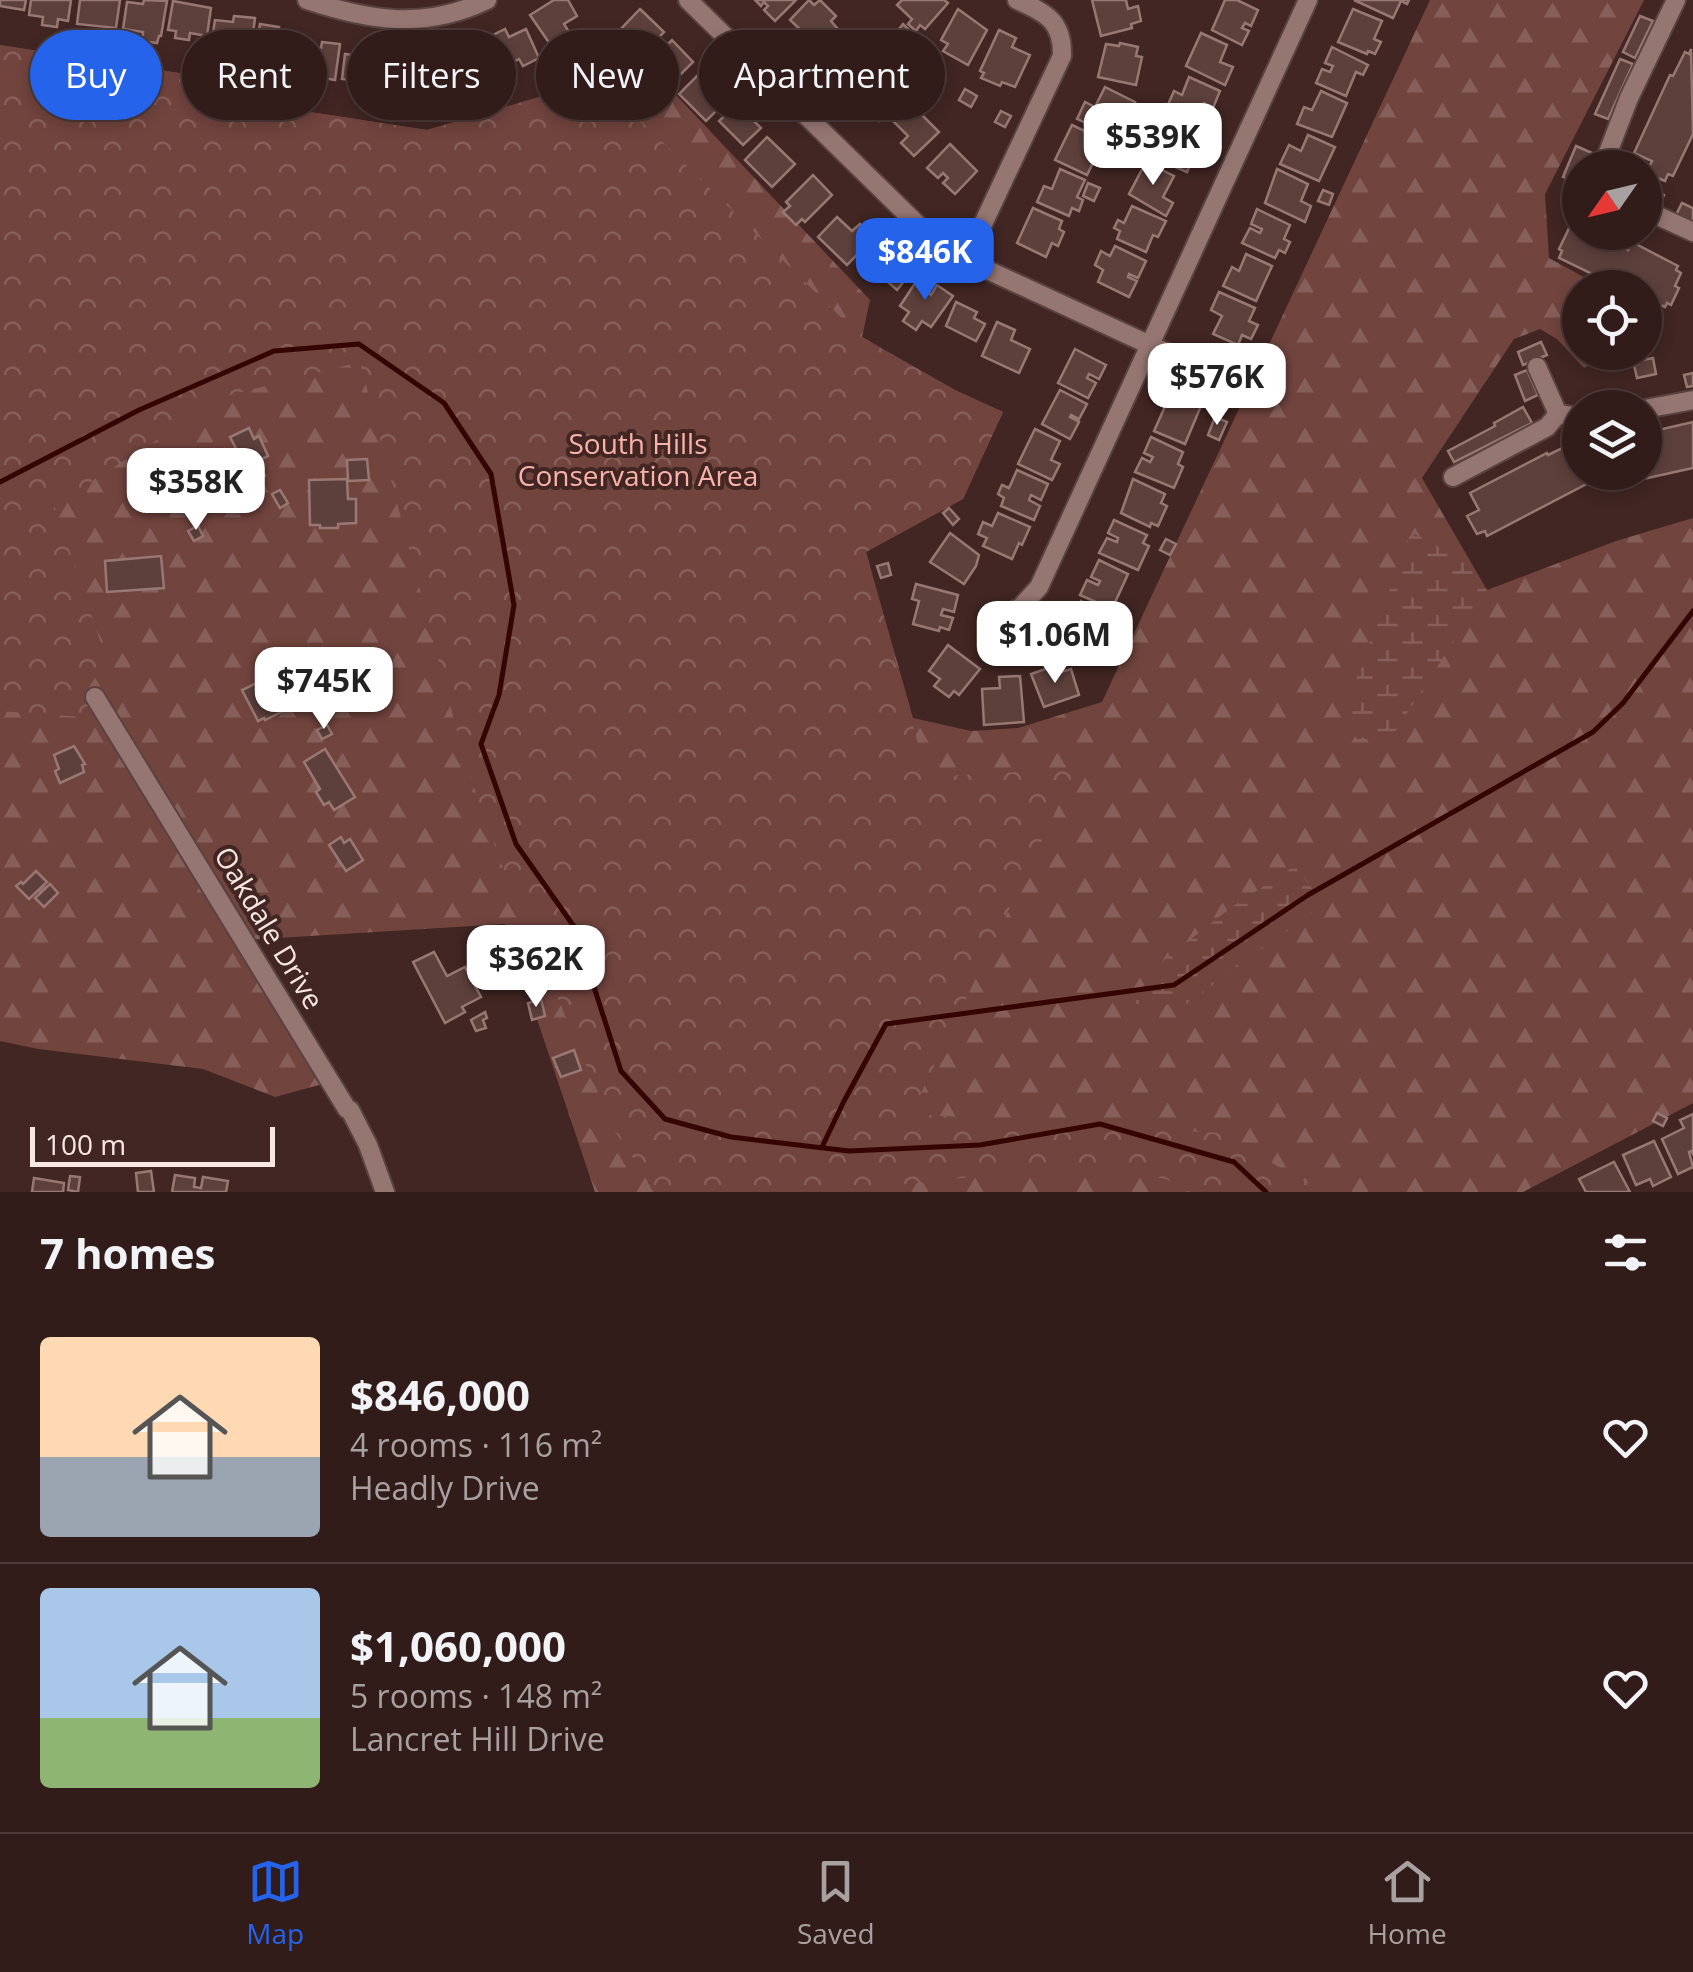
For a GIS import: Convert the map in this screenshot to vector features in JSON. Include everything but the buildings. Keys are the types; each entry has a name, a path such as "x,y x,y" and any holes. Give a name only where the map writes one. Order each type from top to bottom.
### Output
{"street":[{"path":"307,0 369,16 418,20 446,16 487,0"},
{"path":"688,0 918,226 966,260 1245,389"},
{"path":"966,260 1062,56 1060,33 1054,22 1017,0"},
{"path":"1007,614 1021,607 1039,587 1308,0"},
{"path":"1609,150 1676,0"},
{"path":"1662,218 1693,232"},
{"path":"1537,368 1558,414"},
{"path":"1662,406 1693,400"},
{"path":"1558,414 1562,415"},
{"path":"1454,477 1547,427 1558,414"},
{"name":"Oakdale Drive","path":"95,697 350,1110 385,1192"}],"green space":[{"path":"1430,0 1644,0 1567,150 1562,150 1562,161 1545,194 1549,258 1571,270 1562,270 1562,344 1540,329 1514,339 1422,478 1487,590 1616,541 1693,518 1693,1103 1523,1192 595,1192 505,924 245,940 330,1082 275,1097 203,1069 0,1041 0,45 30,50 30,120 162,120 162,70 182,73 182,120 327,120 327,115 427,130 461,120 516,120 516,104 536,98 536,120 679,120 679,98 870,300 862,337 955,390 1003,412 963,499 866,552 913,718 971,731 1018,728 1102,702"},
{"name":"South Hills Conservation Area","path":"0,45 30,50 30,120 162,120 162,70 182,73 182,120 327,120 327,115 427,130 461,120 516,120 516,104 536,98 536,120 640,120 861,337 1003,412 963,499 866,552 927,777 1076,769 911,1114 1220,1133 1319,1192 1190,1192 1166,1179 1118,1171 1047,1169 879,1187 876,1192 656,1192 614,1130 507,879 466,765 360,362 226,396 54,505 108,664 80,672 98,718 0,711"},
{"path":"1411,532 1467,562 1487,590 1391,738 1357,739 1342,717"},
{"path":"1295,866 1324,904 1185,1005 1131,1004 1159,964 1232,907"}],"waterway":[{"path":"0,482 139,410 274,351 359,344 444,403 491,474 514,605 499,695 481,744 516,844 575,928 621,1071 665,1119 731,1137 849,1151 980,1145 1100,1124 1234,1162 1266,1192"},
{"path":"822,1147 886,1024 1174,985 1308,895 1593,732 1623,703 1693,611"}]}
